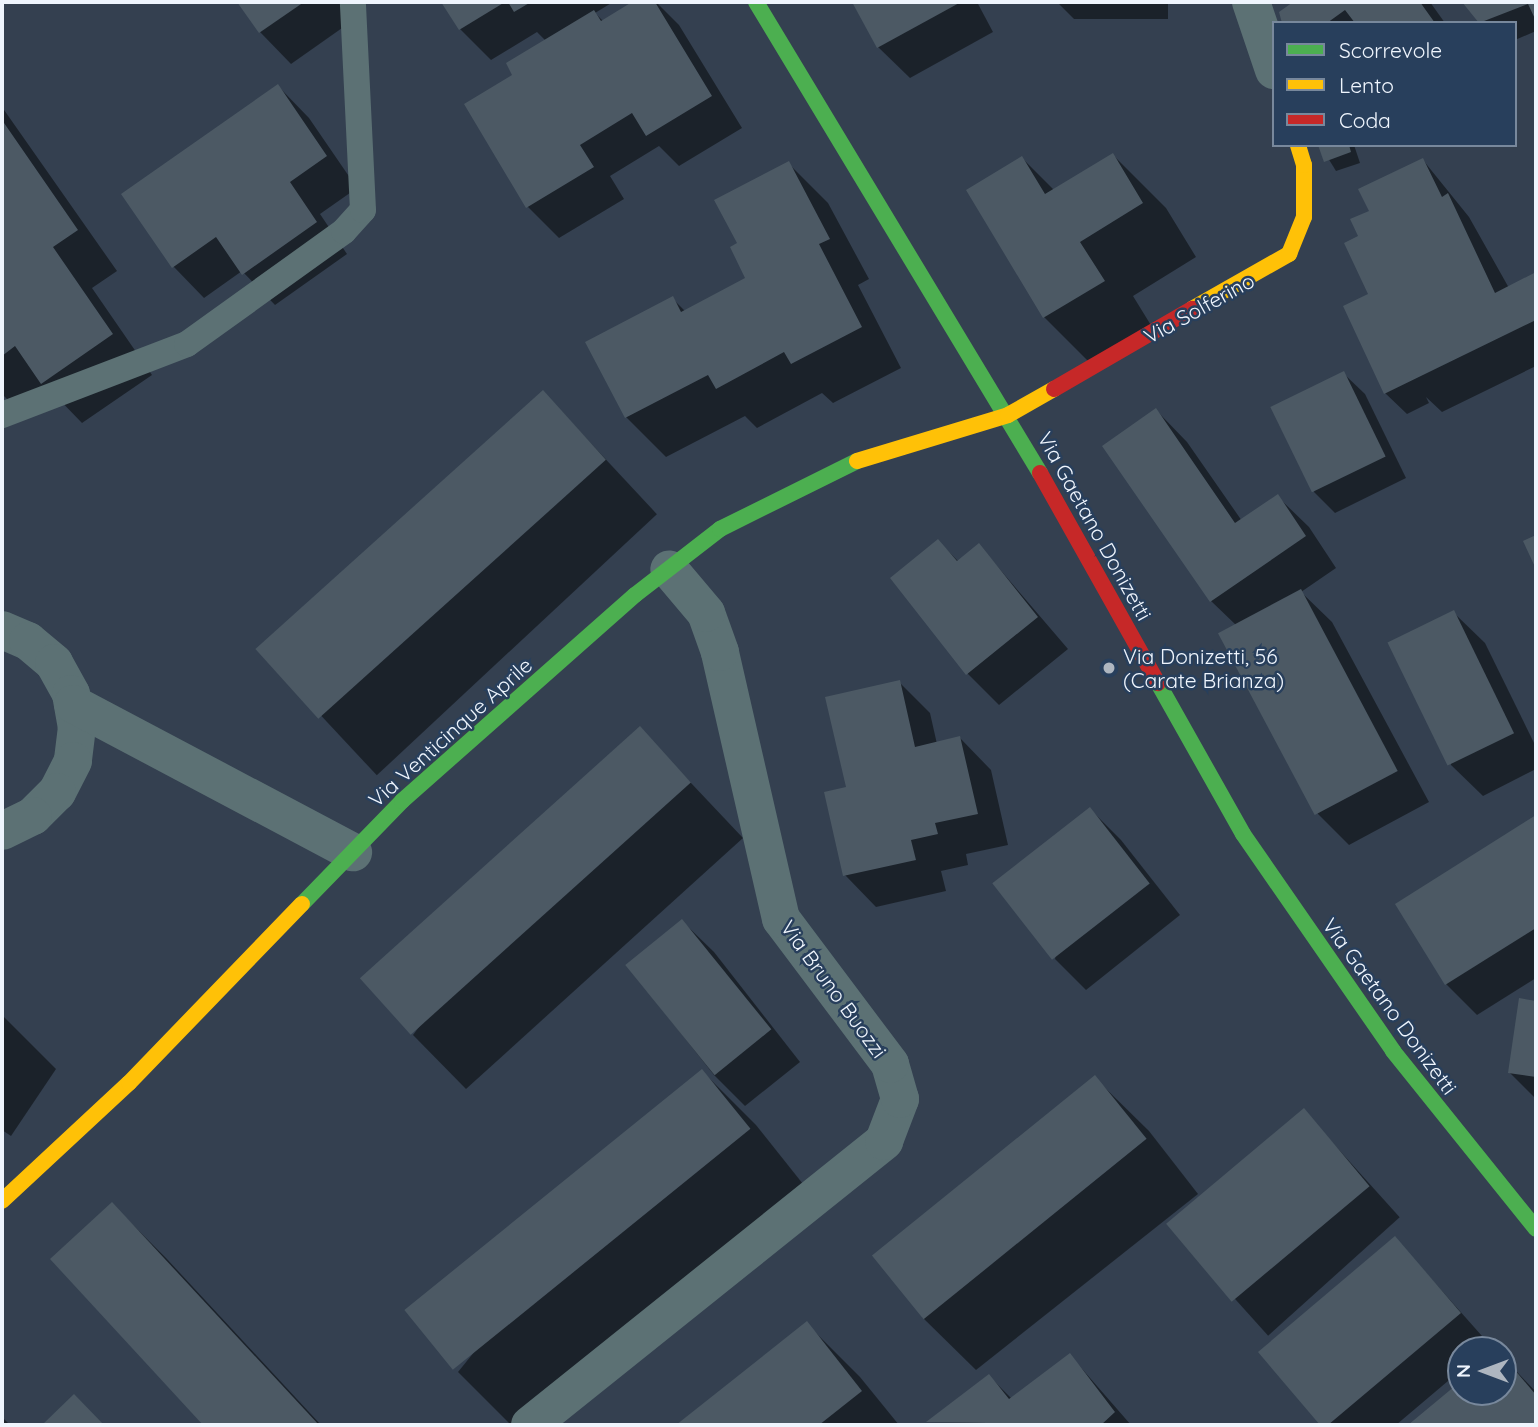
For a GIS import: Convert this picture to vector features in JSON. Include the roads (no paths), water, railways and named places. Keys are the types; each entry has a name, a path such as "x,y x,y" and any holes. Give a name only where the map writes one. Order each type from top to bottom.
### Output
{"street":[{"name":"Via Gaetano Donizetti","path":"757,2 1008,415 1243,834 1393,1051 1536,1229"},
{"path":"1251,2 1272,64"},
{"name":"Via Solferino","path":"1008,415 1289,254 1304,217 1304,165 1299,147"},
{"name":"Via Venticinque Aprile","path":"2,1201 129,1083 402,801 669,569 720,529 836,467 1008,415"},
{"name":"Via Bruno Buozzi","path":"530,1425 884,1141 900,1099 890,1064 781,919 720,652 706,613 669,569"},
{"path":"2,630 28,641 54,663 73,705 78,727 73,761 57,792 33,816 2,831"},
{"path":"73,705 353,852"}],"lane":[{"path":"2,415 187,344 344,231 363,210 353,2"}],"place":[{"name":"Via Donizetti, 56 (Carate Brianza)","path":"1109,668"}]}
